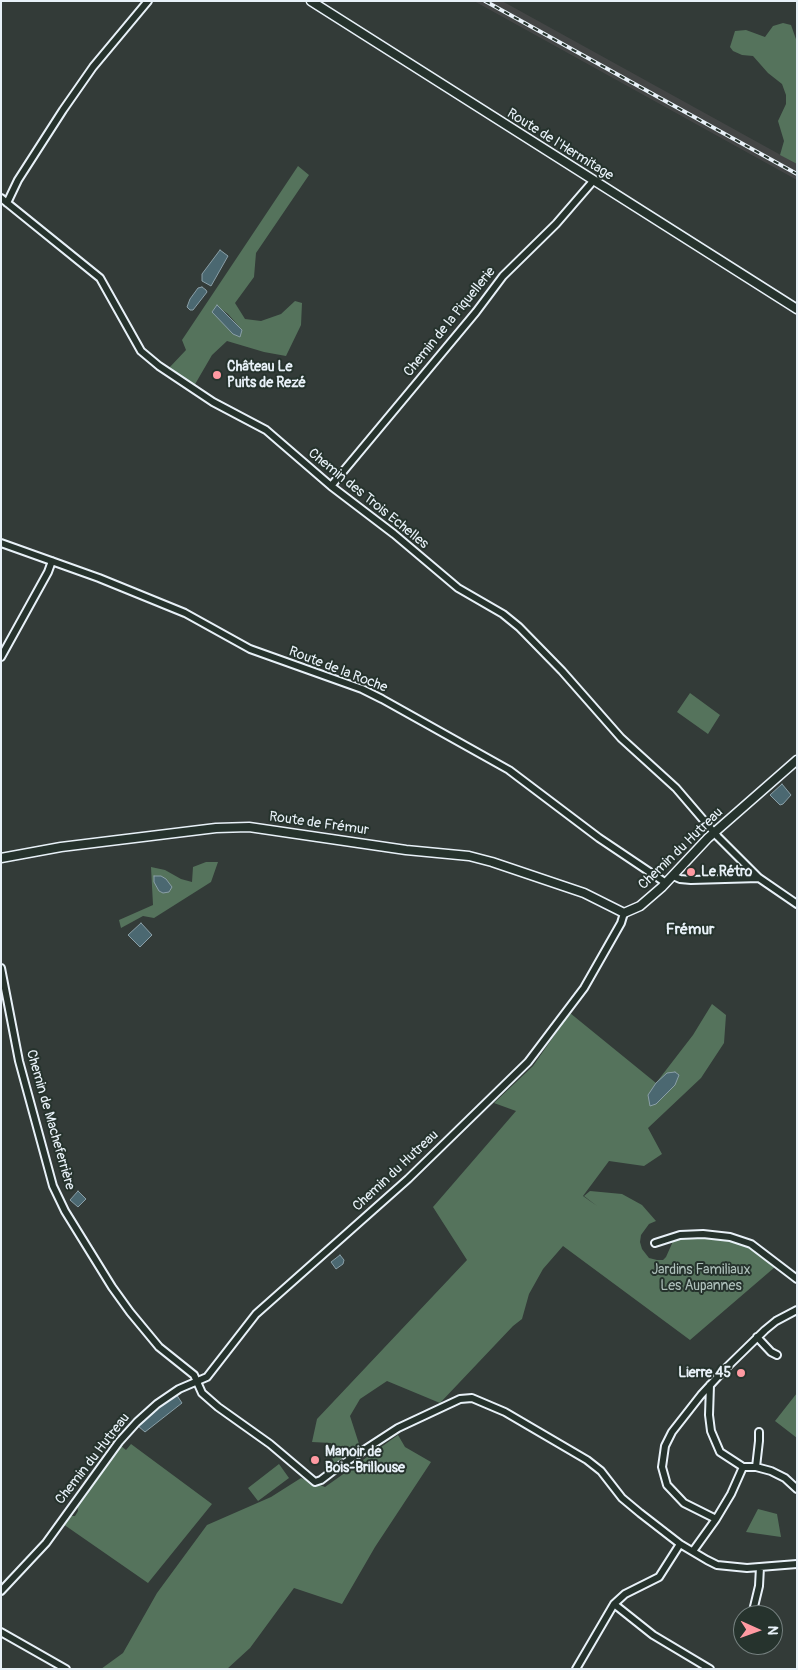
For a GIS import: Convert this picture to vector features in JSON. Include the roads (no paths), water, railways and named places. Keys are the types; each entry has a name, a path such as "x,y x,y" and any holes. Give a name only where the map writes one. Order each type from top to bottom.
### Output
{"street":[{"path":"7,203 18,180 93,67 148,1"},
{"name":"Route de l'Hermitage","path":"311,1 797,308"},
{"name":"Chemin de la Piquellerie","path":"331,486 476,312 503,276 556,224 594,180"},
{"name":"Chemin des Trois Echelles","path":"1,198 100,278 141,351 159,366 213,402 266,430 331,486 394,534 458,588 503,614 519,627 562,671 621,738 676,788 718,837 759,878 797,904"},
{"name":"Route de la Roche","path":"1,543 185,613 250,649 362,689 510,770 599,838 666,883"},
{"path":"1,657 48,572 52,561"},
{"name":"Chemin du Hutreau","path":"1,1591 46,1543 130,1429 147,1412 175,1392 204,1379 210,1374 260,1310 408,1179 524,1067 584,988 622,921 624,913 640,906 674,876 692,854 715,832 797,760"},
{"name":"Route de Frémur","path":"1,858 61,847 216,828 249,827 396,848 469,856 584,893 624,913"},
{"path":"674,876 680,879 691,880 759,878"},
{"name":"Chemin de Macheferrière","path":"1,968 20,1061 49,1173 65,1211 112,1287 130,1312 159,1347 194,1375 202,1393 211,1401 270,1444 318,1483 338,1467 398,1428 466,1398 487,1404 520,1420 587,1460 606,1476 622,1498 661,1531 680,1544"},
{"path":"655,1243 680,1235 730,1236 750,1244 797,1279"},
{"path":"716,1519 684,1503 667,1485 662,1467 665,1446 672,1432 710,1385 757,1337 776,1321 797,1310"},
{"path":"757,1337 771,1352 777,1355"},
{"path":"710,1385 709,1415 711,1431 720,1452 743,1467 756,1467 771,1471 785,1478 797,1489"},
{"path":"756,1467 759,1432"},
{"path":"693,1551 731,1494 743,1467"},
{"path":"576,1669 614,1604 625,1594 659,1578 680,1544 718,1565 760,1567 797,1564"},
{"path":"754,1605 759,1586 760,1567"},
{"path":"614,1604 653,1635 710,1669"},
{"path":"1,1632 66,1669"}],"water":[{"path":"220,250 228,256 211,286 202,281 202,274"},
{"path":"202,287 207,292 193,310 190,310 187,307 190,299 198,288"},
{"path":"217,305 242,330 240,337 233,334 212,312"},
{"path":"782,784 791,795 780,805 770,795"},
{"path":"154,876 161,876 166,879 172,887 169,892 163,893 159,891 154,882"},
{"path":"141,923 152,935 140,947 128,935"},
{"path":"675,1072 679,1075 675,1085 656,1104 650,1106 648,1095 656,1083 667,1073"},
{"path":"78,1191 86,1199 78,1207 70,1200"},
{"path":"340,1255 344,1260 343,1264 336,1269 331,1262"},
{"path":"176,1394 182,1403 145,1432 138,1426 149,1415"}],"railway":[{"path":"485,1 797,174"}],"place":[{"name":"Château Le Puits de Rezé","path":"217,375"},
{"name":"Le Rétro","path":"691,872"},
{"name":"Lierre 45","path":"741,1373"},
{"name":"Manoir de Bois-Brillouse","path":"315,1460"}],"district":[{"name":"Frémur","path":"690,930"}],"park label":[{"name":"Jardins Familiaux Les Aupannes","path":"701,1278"}]}
